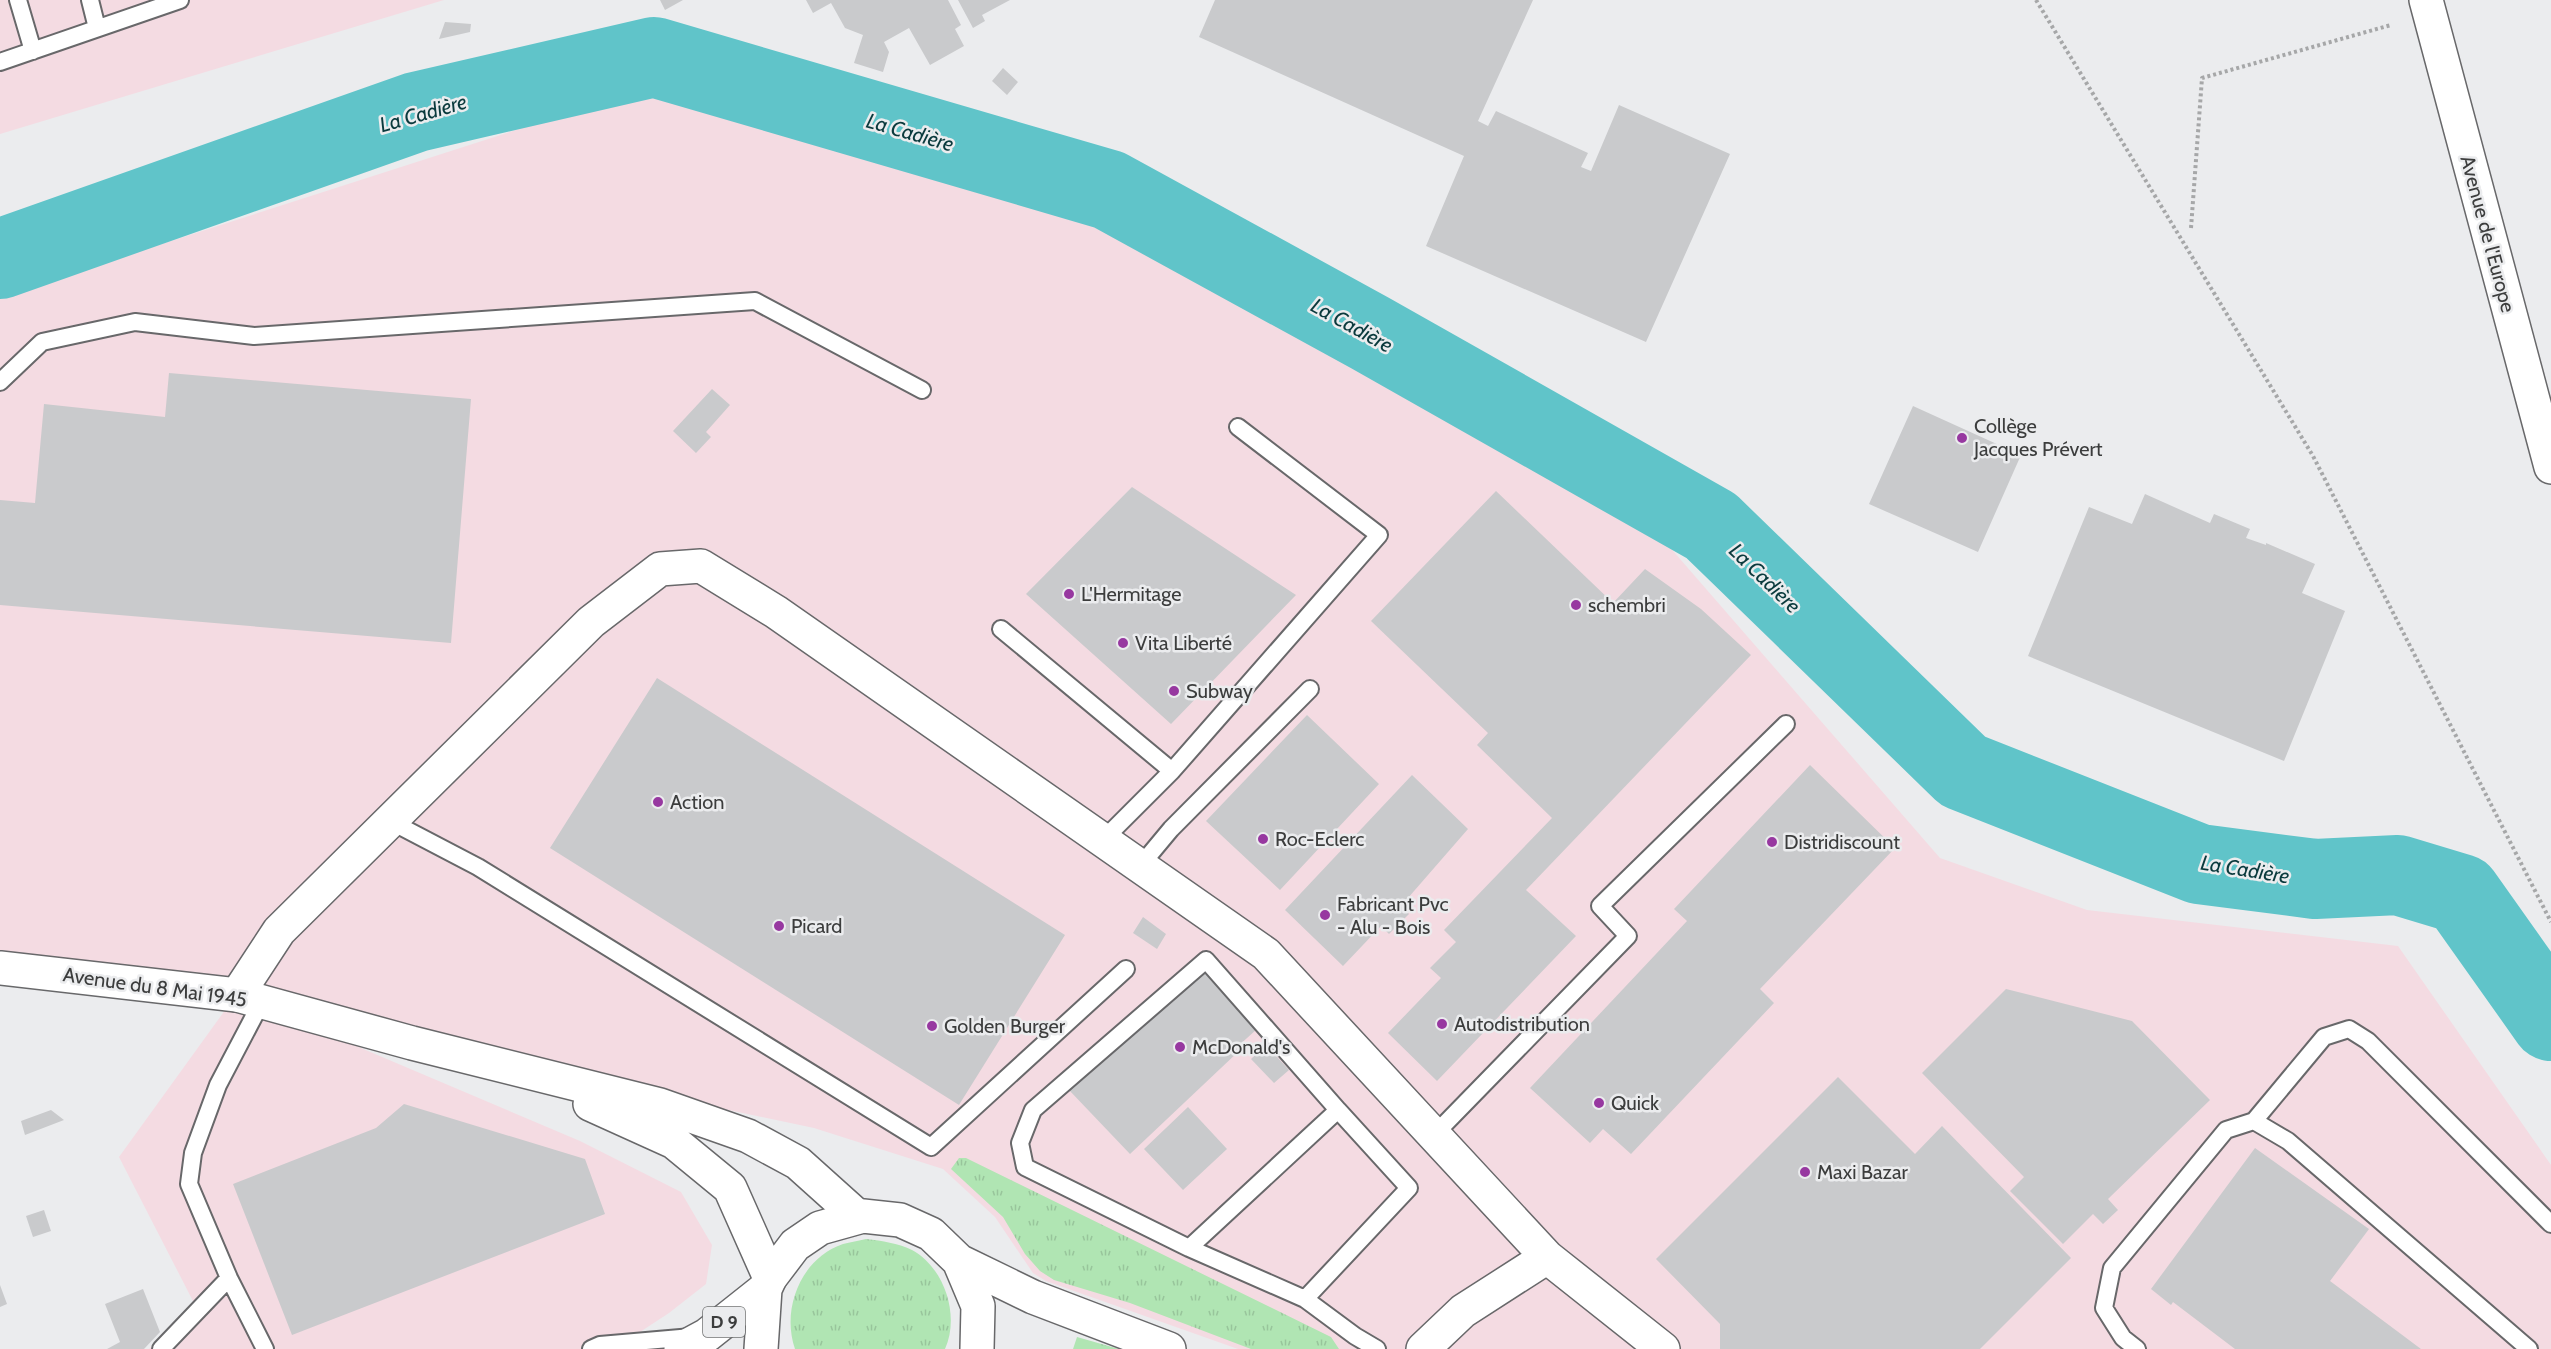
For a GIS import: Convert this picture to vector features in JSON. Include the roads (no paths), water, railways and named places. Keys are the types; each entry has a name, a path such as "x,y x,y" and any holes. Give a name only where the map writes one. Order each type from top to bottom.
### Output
{"street":[{"name":"Avenue de l'Europe","path":"2428,7 2551,467"},
{"path":"249,999 279,931 591,622 660,569 701,566 776,612 1266,954 1547,1257 1663,1349"},
{"name":"Avenue du 8 Mai 1945","path":"0,968 249,999 412,1043"},
{"path":"412,1043 660,1105 748,1136 798,1163 857,1216"},
{"path":"412,1043 600,1107 674,1142 730,1188 767,1283 761,1349"},
{"path":"767,1283 795,1245 820,1228 857,1216 900,1220 931,1234 959,1261 1033,1297 1169,1349"},
{"path":"1423,1349 1463,1311 1547,1257"},
{"path":"959,1261 978,1306 977,1349"},
{"name":"D 9","path":"694,1342 767,1283"}],"lane":[{"path":"18,0 33,51"},
{"path":"90,0 97,28"},
{"path":"0,62 180,0"},
{"path":"0,382 42,342 135,322 254,336 755,301 922,390"},
{"path":"1103,840 1172,771 1379,535 1238,427"},
{"path":"1001,629 1172,771"},
{"path":"1141,865 1171,828 1310,689"},
{"path":"1434,1135 1628,936 1600,906 1786,724"},
{"path":"390,821 478,867 931,1147 1126,969"},
{"path":"1305,1299 1409,1188 1206,960 1033,1110 1020,1143 1025,1167 1189,1248 1305,1299 1355,1336 1377,1349"},
{"path":"249,999 193,1153 189,1184 230,1278 265,1349"},
{"path":"2137,1349 2123,1338 2104,1308 2112,1268 2226,1130 2254,1121 2324,1037 2349,1029 2368,1041 2551,1224"},
{"path":"1189,1248 1338,1110"},
{"path":"2254,1121 2288,1141 2529,1349"},
{"path":"161,1349 230,1278"},
{"path":"591,1349 600,1345 694,1342"}],"waterway":[{"name":"La Cadière","path":"0,259 416,112 654,57 1109,190 1370,333 1711,526 1963,771 2199,864 2315,879 2398,875 2461,894 2551,1021"}],"place":[{"name":"Collège Jacques Prévert","path":"1962,438"},
{"name":"L'Hermitage","path":"1069,594"},
{"name":"schembri","path":"1576,605"},
{"name":"Vita Liberté","path":"1123,643"},
{"name":"Subway","path":"1174,691"},
{"name":"Action","path":"658,802"},
{"name":"Roc-Eclerc","path":"1263,839"},
{"name":"Distridiscount","path":"1772,842"},
{"name":"Fabricant Pvc - Alu - Bois","path":"1325,915"},
{"name":"Picard","path":"779,926"},
{"name":"Autodistribution","path":"1442,1024"},
{"name":"Golden Burger","path":"932,1026"},
{"name":"McDonald's","path":"1180,1047"},
{"name":"Quick","path":"1599,1103"},
{"name":"Maxi Bazar","path":"1805,1172"}]}
